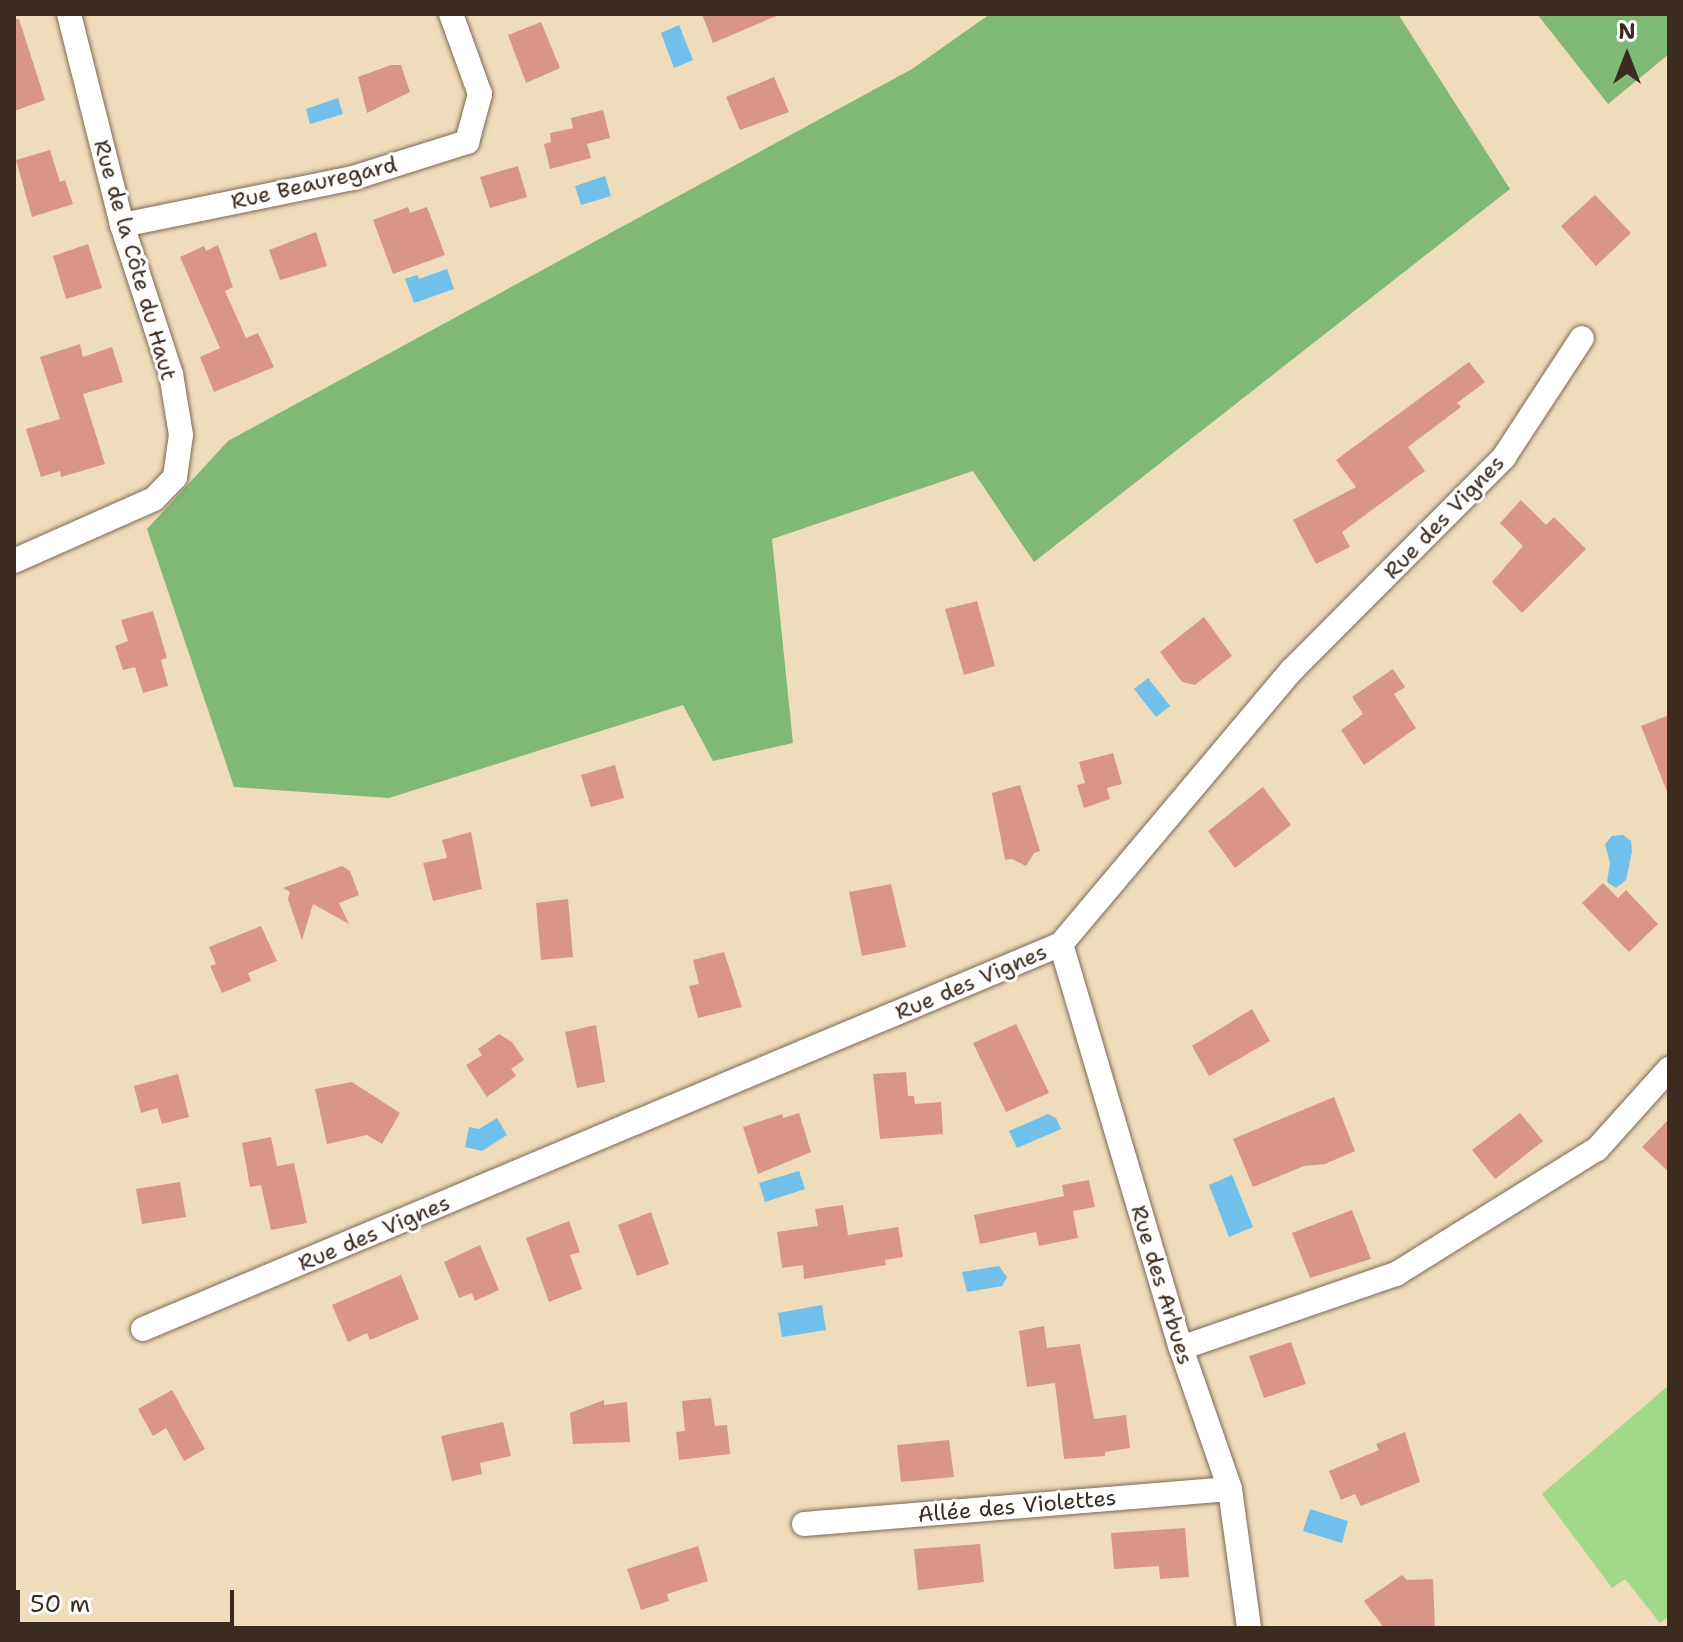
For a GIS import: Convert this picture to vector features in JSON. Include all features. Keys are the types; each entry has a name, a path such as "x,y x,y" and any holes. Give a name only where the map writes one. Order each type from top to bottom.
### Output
{"street":[{"name":"Rue de la Côte du Haut","path":"14,561 154,499 175,477 181,435 171,374 122,225 69,14"},
{"name":"Rue Beauregard","path":"122,225 353,178 467,142 480,94 451,14"},
{"name":"Rue des Vignes","path":"143,1329 1061,944 1292,670 1504,457 1582,338"},
{"name":"Rue des Arbues","path":"1061,944 1181,1348 1230,1489 1249,1628"},
{"path":"1181,1348 1396,1274 1597,1149 1669,1069"},
{"name":"Allée des Violettes","path":"804,1524 1230,1489"}],"green space":[{"path":"990,14 1398,14 1510,189 1034,562 973,471 772,539 793,743 713,761 683,705 389,798 234,787 147,529 228,441 912,69"},
{"path":"1537,14 1669,14 1669,54 1608,104"},
{"path":"1669,1385 1669,1616 1660,1623 1625,1579 1612,1588 1542,1494"}],"water":[{"path":"679,25 693,60 674,68 661,33"},
{"path":"338,98 343,114 310,124 306,109"},
{"path":"605,176 611,196 581,205 575,186"},
{"path":"447,269 454,289 414,303 405,279 417,275 419,279"},
{"path":"1148,678 1170,706 1156,717 1134,689"},
{"path":"1623,835 1631,841 1632,852 1626,880 1616,888 1607,882 1610,863 1605,844 1612,836"},
{"path":"1048,1114 1056,1118 1061,1129 1017,1148 1009,1131"},
{"path":"497,1118 507,1135 482,1151 465,1147 469,1127 479,1129"},
{"path":"799,1171 805,1189 765,1202 759,1183"},
{"path":"1232,1175 1253,1227 1229,1237 1209,1185"},
{"path":"999,1266 1007,1277 1002,1286 967,1292 962,1272"},
{"path":"822,1305 826,1330 782,1337 778,1313"},
{"path":"1310,1509 1348,1521 1342,1543 1303,1531"}],"building":[{"path":"702,14 781,14 713,43"},
{"path":"14,19 19,19 45,100 14,111"},
{"path":"541,22 560,68 526,83 508,35"},
{"path":"391,65 401,65 410,92 367,113 358,77"},
{"path":"774,77 789,112 740,130 726,97"},
{"path":"603,110 610,138 587,144 591,158 550,169 544,144 551,142 550,133 573,128 571,118"},
{"path":"50,150 60,182 65,180 73,204 32,217 16,160"},
{"path":"518,166 527,197 490,208 480,177"},
{"path":"1595,195 1631,233 1596,266 1561,226"},
{"path":"408,207 410,213 427,207 445,255 393,274 373,220"},
{"path":"316,232 327,266 280,280 269,250"},
{"path":"88,244 102,288 66,299 53,256"},
{"path":"218,245 233,287 225,291 246,338 258,333 274,367 214,392 200,357 220,348 180,257 204,246 206,251"},
{"path":"80,344 83,357 112,347 123,382 83,394 105,464 61,477 60,471 41,477 26,429 60,419 40,357"},
{"path":"1469,362 1485,382 1457,403 1461,407 1408,447 1425,471 1342,532 1350,547 1316,564 1293,520 1356,487 1336,460"},
{"path":"1521,500 1546,525 1554,517 1586,549 1522,613 1492,582 1523,546 1500,523"},
{"path":"977,601 995,666 964,675 945,609"},
{"path":"153,611 167,658 161,660 168,686 143,693 135,667 123,670 115,646 128,641 121,620"},
{"path":"1204,617 1232,656 1195,685 1182,682 1160,652"},
{"path":"1393,669 1405,687 1394,694 1416,728 1364,765 1341,730 1363,714 1352,697"},
{"path":"1669,715 1669,794 1668,794 1641,726"},
{"path":"1113,753 1122,784 1107,788 1110,799 1084,808 1077,785 1085,783 1079,762"},
{"path":"615,765 624,798 591,807 581,775"},
{"path":"1020,785 1040,851 1034,853 1026,866 1012,859 1005,860 992,793"},
{"path":"1263,787 1291,825 1235,868 1208,831"},
{"path":"471,832 482,889 433,901 423,863 447,858 442,840"},
{"path":"342,866 350,871 359,895 339,903 349,924 313,904 302,940 288,899 290,892 283,888"},
{"path":"1603,883 1618,898 1626,890 1658,924 1629,952 1582,903"},
{"path":"891,884 906,947 862,956 849,892"},
{"path":"568,899 573,957 541,960 536,903"},
{"path":"261,926 277,961 248,973 251,981 222,993 210,966 216,964 209,947"},
{"path":"724,952 742,1007 698,1018 689,986 699,984 693,960"},
{"path":"1252,1009 1270,1041 1209,1076 1192,1046"},
{"path":"1016,1024 1049,1093 1006,1112 973,1043"},
{"path":"596,1025 605,1082 577,1088 565,1032"},
{"path":"499,1034 512,1042 524,1060 511,1069 516,1076 487,1097 466,1065 482,1055 478,1049"},
{"path":"906,1072 908,1096 914,1096 915,1104 941,1102 943,1134 880,1139 873,1074"},
{"path":"178,1074 189,1117 162,1124 157,1108 141,1113 134,1086"},
{"path":"352,1082 400,1113 382,1144 367,1135 327,1144 315,1089"},
{"path":"1334,1097 1355,1151 1325,1164 1304,1166 1253,1187 1233,1139"},
{"path":"799,1113 811,1152 758,1174 743,1127 782,1114 783,1118"},
{"path":"1520,1113 1543,1141 1495,1179 1472,1150"},
{"path":"1669,1119 1669,1172 1642,1147"},
{"path":"271,1137 277,1166 294,1163 307,1223 271,1230 261,1185 250,1187 242,1143"},
{"path":"1089,1180 1095,1207 1073,1211 1078,1238 1039,1246 1036,1232 980,1244 974,1215 1064,1196 1062,1185"},
{"path":"180,1182 186,1217 142,1224 136,1189"},
{"path":"843,1205 848,1235 898,1227 903,1257 885,1260 886,1265 804,1279 803,1265 782,1268 777,1232 818,1226 815,1209"},
{"path":"1352,1210 1371,1259 1310,1278 1292,1233"},
{"path":"651,1212 669,1264 637,1276 618,1225"},
{"path":"569,1221 580,1252 570,1255 582,1289 549,1302 526,1238"},
{"path":"480,1245 499,1290 475,1301 472,1293 459,1298 444,1262"},
{"path":"401,1275 419,1319 370,1340 367,1333 348,1342 332,1305"},
{"path":"1044,1326 1047,1348 1080,1344 1094,1419 1126,1415 1130,1448 1105,1452 1105,1456 1064,1459 1055,1383 1027,1387 1019,1331"},
{"path":"1291,1342 1306,1384 1264,1398 1249,1356"},
{"path":"172,1390 205,1449 184,1461 166,1428 153,1436 138,1409"},
{"path":"711,1398 715,1426 727,1425 730,1454 679,1460 676,1432 685,1431 682,1401"},
{"path":"604,1400 604,1405 627,1402 630,1442 573,1444 570,1413"},
{"path":"503,1422 511,1456 480,1463 482,1474 452,1481 441,1436"},
{"path":"1405,1432 1420,1482 1361,1506 1355,1494 1341,1500 1329,1471 1379,1450 1376,1444"},
{"path":"949,1440 954,1477 901,1482 897,1445"},
{"path":"1185,1528 1189,1577 1160,1579 1159,1566 1114,1569 1111,1533"},
{"path":"980,1544 984,1582 918,1590 914,1549"},
{"path":"698,1546 708,1581 667,1594 669,1601 641,1610 627,1569"},
{"path":"1402,1575 1407,1580 1433,1579 1435,1628 1384,1628 1364,1601"}]}
